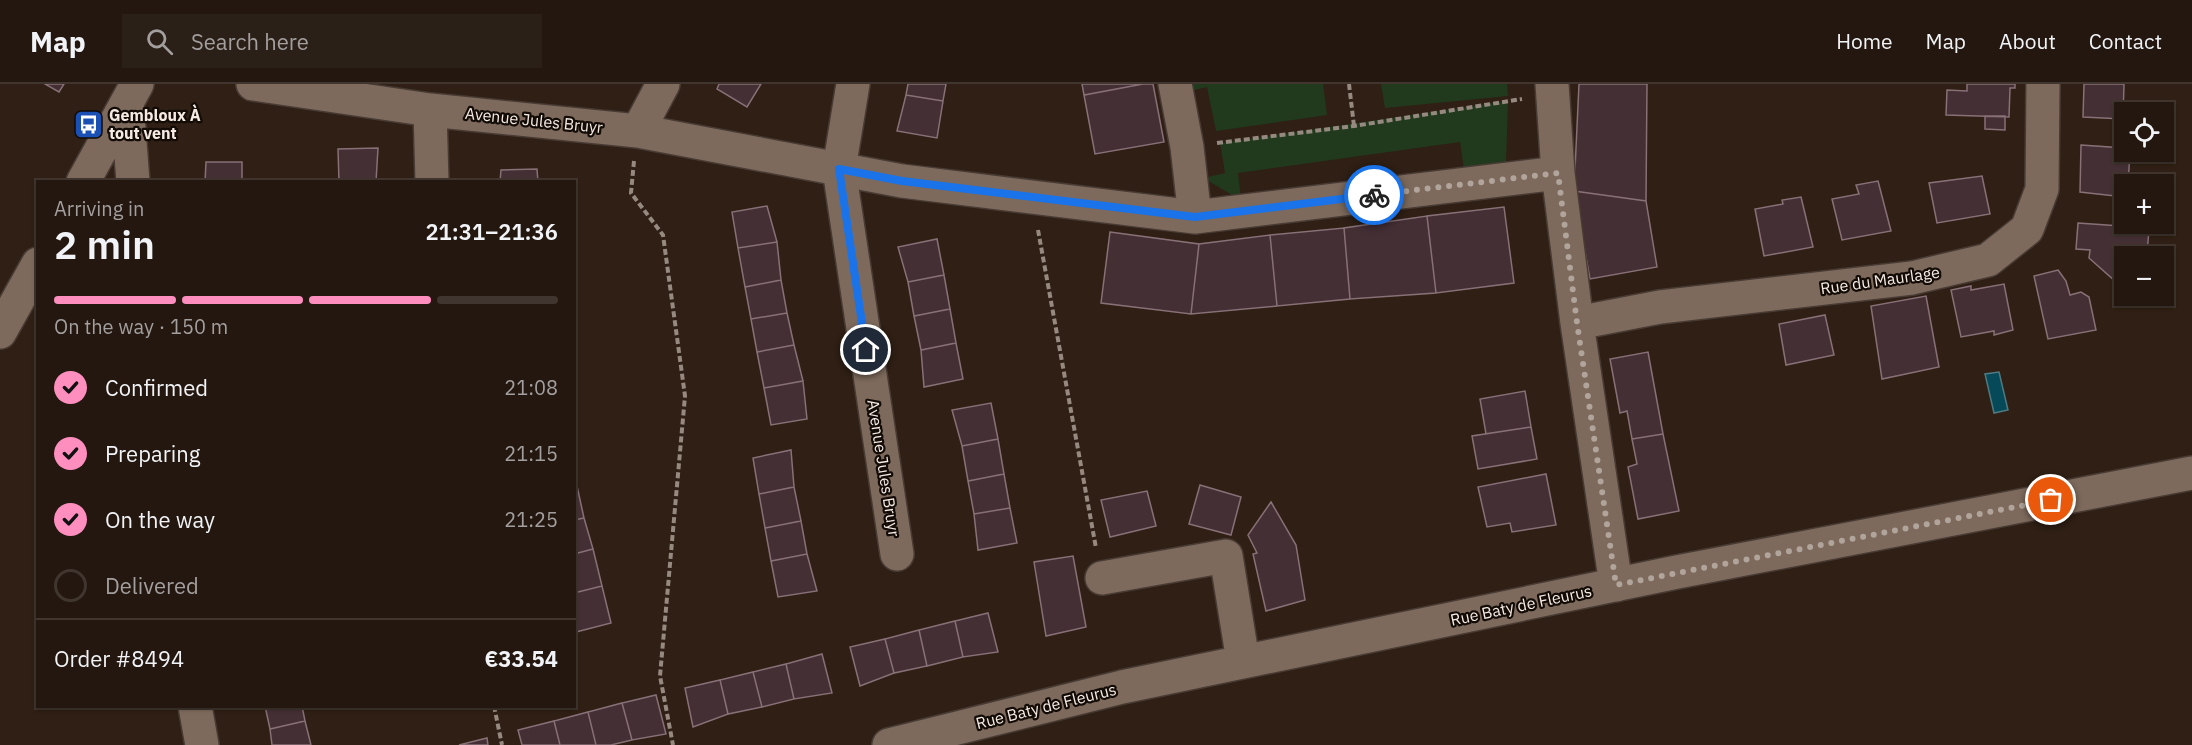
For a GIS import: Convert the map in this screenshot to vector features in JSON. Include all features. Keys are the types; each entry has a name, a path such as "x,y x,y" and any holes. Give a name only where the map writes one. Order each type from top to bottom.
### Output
{"street":[{"name":"Avenue Jules Bruyr","path":"253,84 430,110 638,131 902,181 1195,217 1558,173"},
{"path":"638,131 663,84"},
{"name":"Avenue Jules Bruyr","path":"853,84 839,169 897,554"},
{"path":"1175,84 1187,147 1195,217"},
{"name":"Rue du Maurlage","path":"1577,323 1660,307 1912,278 1988,260 2027,229 2042,189 2043,84"},
{"path":"1552,89 1558,173 1577,323 1616,585"},
{"path":"84,180 132,93"},
{"path":"132,93 133,180"},
{"path":"430,110 432,180"},
{"path":"0,333 36,268"},
{"name":"Rue Baty de Fleurus","path":"889,745 1122,687 1243,661 1616,585 2192,473"},
{"path":"1102,578 1226,556 1243,661"},
{"path":"195,708 202,745"}],"path":[{"path":"1349,84 1354,126"},
{"path":"1187,147 1354,126 1552,89"},
{"path":"638,131 631,193 663,235 685,396 660,676 673,745"},
{"path":"1031,197 1102,578"},
{"path":"494,708 502,745"}],"green space":[{"path":"1185,84 1323,84 1327,115 1216,131 1207,87 1185,92"},
{"path":"1381,84 1507,84 1508,96 1385,108"},
{"path":"1508,101 1506,163 1464,169 1460,142 1238,173 1241,200 1203,178 1225,173 1220,143"}],"water":[{"path":"1999,372 2008,410 1994,413 1985,374"}],"building":[{"path":"45,84 64,84 59,92"},
{"path":"719,84 761,84 747,107 717,89"},
{"path":"908,84 946,84 943,101 906,95"},
{"path":"1082,84 1143,84 1084,95"},
{"path":"1153,84 1164,142 1095,154 1084,95"},
{"path":"1579,84 1647,84 1646,201 1574,191"},
{"path":"1967,84 2015,84 2015,88 2010,88 2009,117 1946,115 1947,90 1967,91"},
{"path":"2084,84 2124,84 2123,102 2114,102 2114,119 2083,117"},
{"path":"906,95 943,101 937,138 897,131"},
{"path":"1985,116 2005,116 2005,130 1985,129"},
{"path":"2081,145 2114,147 2114,162 2129,162 2129,174 2114,174 2114,196 2080,192"},
{"path":"378,148 376,180 339,180 338,149"},
{"path":"206,162 242,162 242,180 205,180"},
{"path":"537,169 538,180 500,180 501,170"},
{"path":"1982,176 1990,214 1937,223 1929,183"},
{"path":"1878,181 1891,231 1842,240 1832,199 1859,194 1856,185"},
{"path":"1574,191 1646,201 1657,267 1590,279"},
{"path":"1801,197 1813,247 1764,256 1755,209 1783,204 1782,200"},
{"path":"767,206 777,242 738,248 732,212"},
{"path":"1504,207 1514,283 1436,293 1427,216"},
{"path":"1427,216 1436,293 1350,299 1344,228"},
{"path":"2078,223 2114,226 2114,234 2149,234 2148,246 2114,246 2114,280 2089,258 2090,250 2076,249"},
{"path":"1344,228 1350,299 1277,306 1270,235"},
{"path":"1110,232 1199,244 1191,314 1101,303"},
{"path":"1270,235 1277,306 1191,314 1199,244"},
{"path":"937,239 944,275 908,282 898,247"},
{"path":"777,242 781,280 745,287 738,248"},
{"path":"2058,270 2066,281 2070,295 2081,292 2089,297 2096,330 2048,339 2034,276"},
{"path":"944,275 950,309 914,316 908,282"},
{"path":"781,280 787,313 751,319 745,287"},
{"path":"2004,284 2013,330 1994,335 1994,331 1961,337 1951,290 1971,286 1971,290"},
{"path":"1926,296 1939,367 1882,379 1871,306"},
{"path":"950,309 956,343 921,350 914,316"},
{"path":"787,313 794,345 757,352 751,319"},
{"path":"1825,315 1834,355 1786,365 1779,324"},
{"path":"956,343 963,379 924,387 921,350"},
{"path":"794,345 803,381 764,388 757,352"},
{"path":"1648,352 1663,434 1632,439 1627,411 1620,413 1610,359"},
{"path":"803,381 807,419 771,425 764,388"},
{"path":"1525,391 1531,427 1486,434 1480,399"},
{"path":"991,403 998,439 962,446 952,410"},
{"path":"1531,427 1537,459 1478,469 1472,436"},
{"path":"1663,434 1679,511 1638,519 1628,467 1637,464 1632,439"},
{"path":"998,439 1004,474 968,481 962,446"},
{"path":"791,450 794,487 759,494 753,458"},
{"path":"1004,474 1010,508 974,514 968,481"},
{"path":"1546,474 1556,525 1512,532 1510,523 1487,527 1478,487"},
{"path":"1200,485 1241,497 1231,535 1189,524"},
{"path":"576,486 577,486 584,518 576,520"},
{"path":"794,487 801,521 765,528 759,494"},
{"path":"1147,491 1156,526 1110,537 1101,500"},
{"path":"1271,502 1296,545 1305,600 1266,611 1253,554 1257,553 1248,535"},
{"path":"1010,508 1017,543 978,550 974,514"},
{"path":"584,518 593,549 576,553 576,520"},
{"path":"801,521 807,554 771,561 765,528"},
{"path":"593,549 602,586 576,592 576,553"},
{"path":"807,554 817,591 778,597 771,561"},
{"path":"1073,556 1086,627 1046,636 1034,562"},
{"path":"602,586 611,623 576,632 576,592"},
{"path":"988,613 998,652 963,657 955,621"},
{"path":"955,621 963,657 927,666 919,630"},
{"path":"919,630 927,666 894,673 885,639"},
{"path":"885,639 894,673 860,686 850,647"},
{"path":"822,654 832,693 794,699 786,664"},
{"path":"786,664 794,699 762,707 753,672"},
{"path":"753,672 762,707 728,714 720,680"},
{"path":"720,680 728,714 693,727 685,688"},
{"path":"656,695 666,734 632,740 622,703"},
{"path":"622,703 632,740 611,745 596,745 588,712"},
{"path":"265,708 302,708 305,721 270,729"},
{"path":"588,712 596,745 560,745 554,721"},
{"path":"305,721 311,745 272,745 270,729"},
{"path":"554,721 560,745 522,745 518,730"},
{"path":"487,738 488,745 459,745"}],"way so far":[{"path":"1374,195 1558,173 1577,323 1616,585 2051,500"}],"place":[{"name":"Gembloux À tout vent","path":"88,124"}],"route":[{"path":"866,350 839,169 902,181 1195,217 1374,195"}]}
